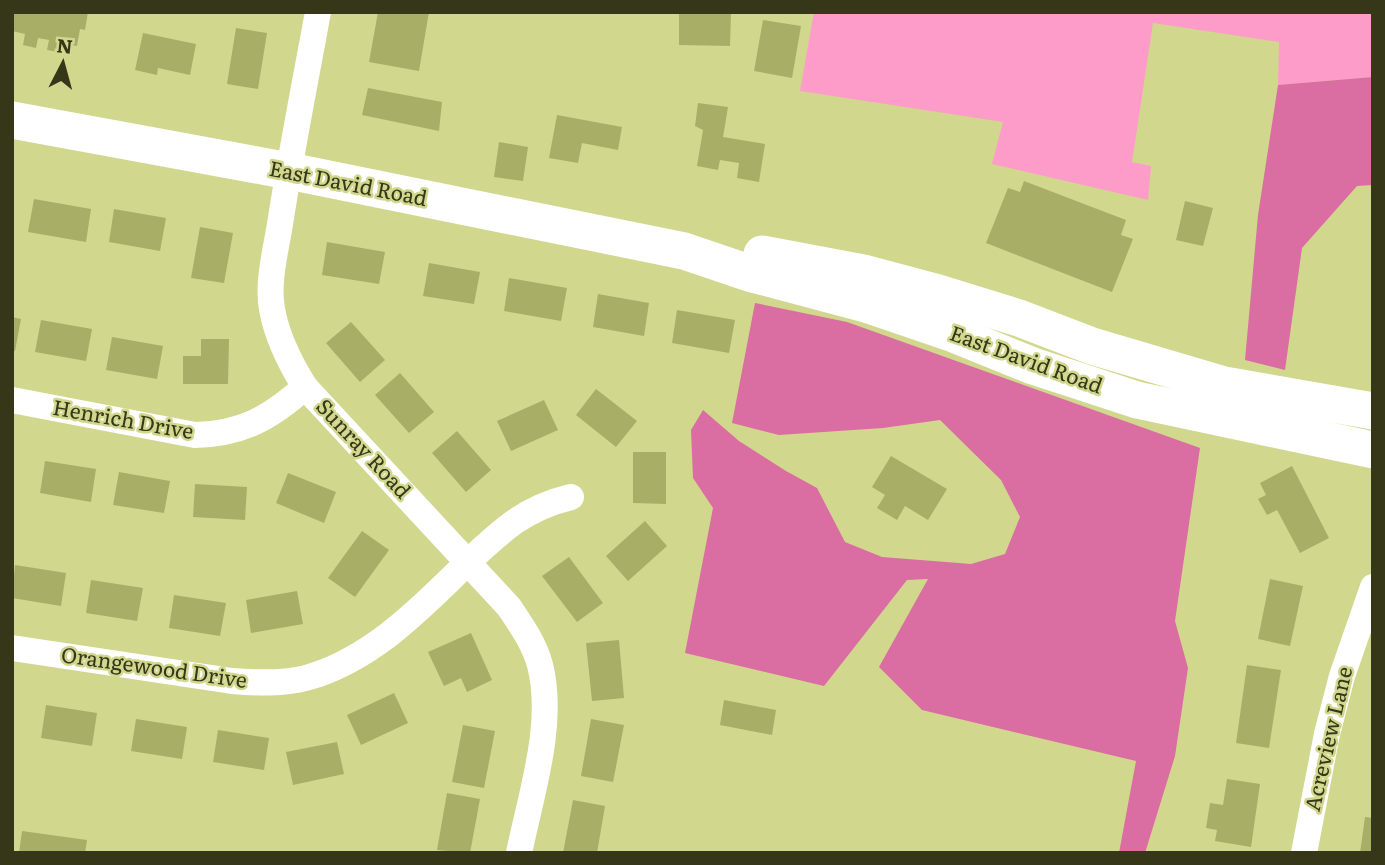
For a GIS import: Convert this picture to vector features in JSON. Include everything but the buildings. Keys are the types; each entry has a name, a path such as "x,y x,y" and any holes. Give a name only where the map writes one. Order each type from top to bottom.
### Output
{"street":[{"name":"Sunray Road","path":"318,12 272,274 271,306 289,361 305,387 509,607 531,642 540,664 545,695 545,727 519,853"},
{"name":"East David Road","path":"12,120 684,251 749,273 866,304 954,334 1033,366 1137,400 1373,450"},
{"name":"East David Road","path":"684,251 752,253 863,273 1019,318 1092,346 1224,385 1373,411"},
{"name":"Henrich Drive","path":"12,400 195,435 219,435 243,429 264,419 305,387"},
{"path":"1257,390 1294,410 1361,423 1373,430"},
{"name":"Orangewood Drive","path":"12,648 232,681 269,683 306,678 339,666 403,623 505,527 521,516 556,500 571,497"},
{"name":"Acreview Lane","path":"1304,853 1342,676 1373,587"}],"shaded area":[{"path":"814,12 1373,12 1373,77 1278,85 1279,42 1153,23 1132,162 1151,166 1148,200 992,164 1003,122 800,91"},
{"path":"1373,77 1373,185 1357,186 1302,248 1285,370 1245,360 1258,215 1278,85"},
{"path":"755,303 847,322 1200,448 1175,621 1188,668 1175,756 1145,853 1119,853 1136,761 922,710 879,667 928,579 907,580 824,686 685,653 713,508 693,478 691,430 703,410 739,441 817,488 845,542 882,557 971,564 1005,554 1020,517 1001,480 940,420 883,428 779,435 732,423"}]}
